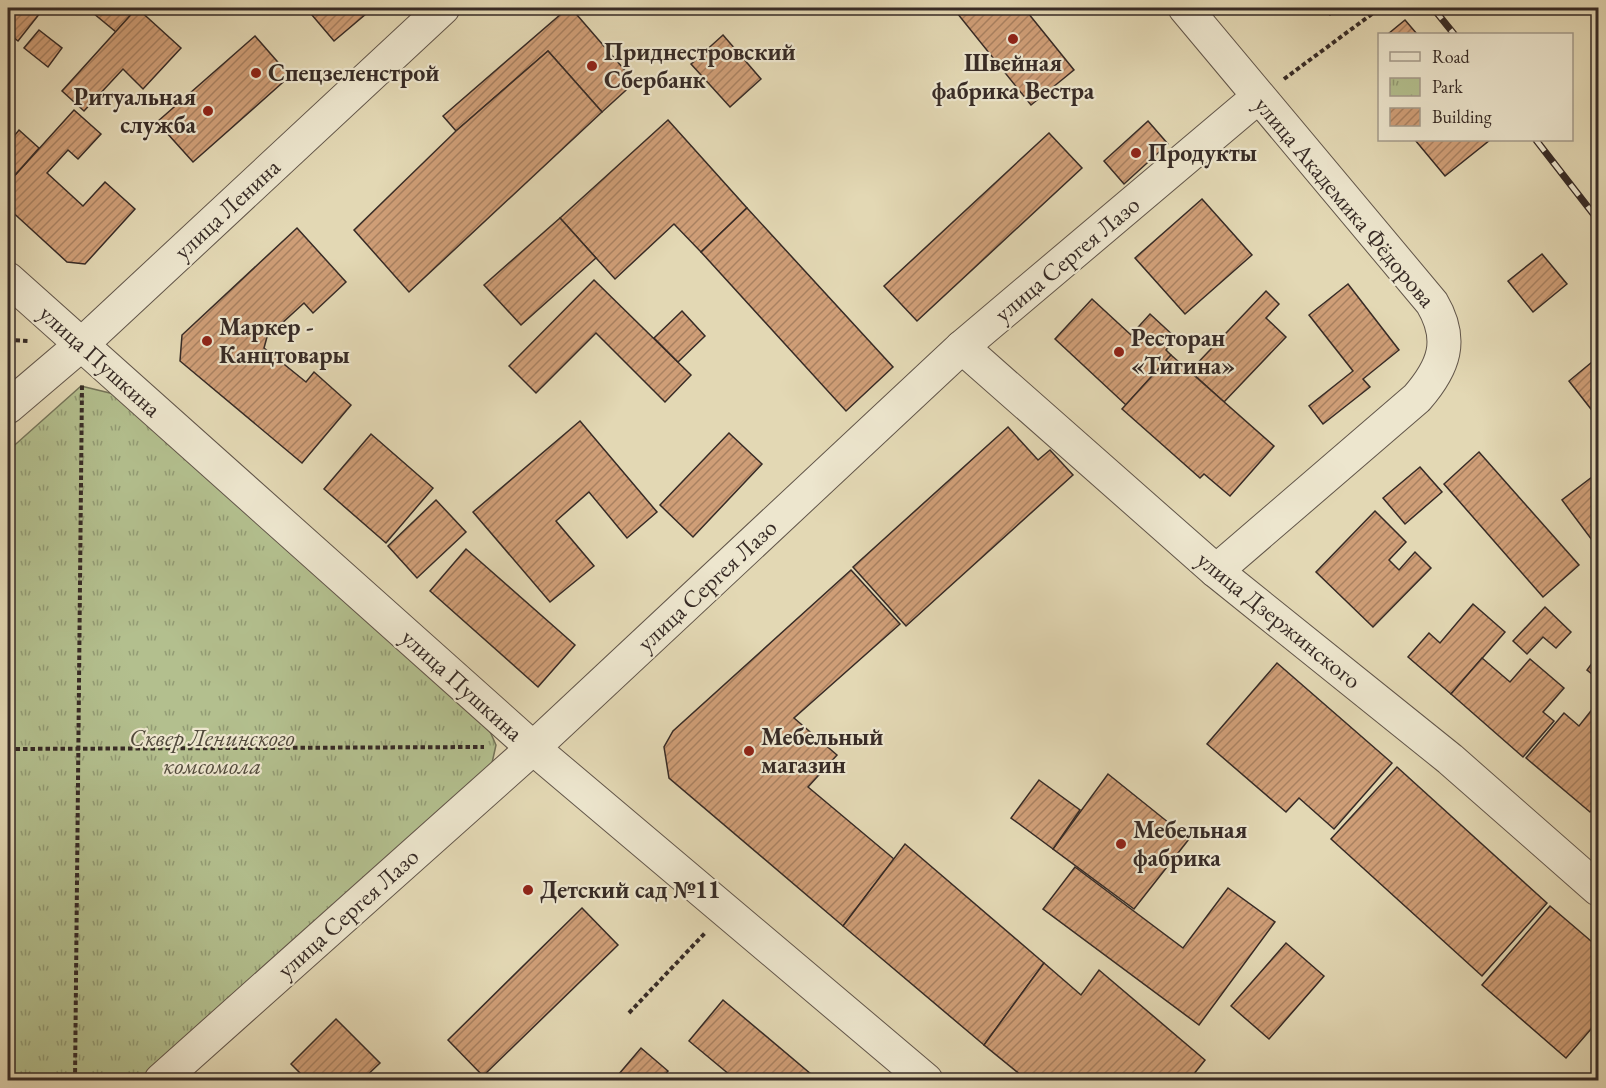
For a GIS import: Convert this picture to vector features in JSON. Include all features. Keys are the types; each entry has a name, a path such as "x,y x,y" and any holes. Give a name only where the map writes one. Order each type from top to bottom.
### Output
{"street":[{"name":"улица Ленина","path":"8,407 82,344 443,8"},
{"name":"улица Академика Фёдорова","path":"1185,8 1432,303 1442,320 1445,339 1434,378 1417,398 1216,571"},
{"name":"улица Сергея Лазо","path":"161,1080 533,748 962,347 1258,97"},
{"name":"улица Пушкина","path":"8,279 533,748 926,1080"},
{"name":"улица Дзержинского","path":"962,347 1216,571 1450,759 1599,889"}],"path":[{"path":"1310,62 1380,8"},
{"path":"75,1080 82,344"},
{"path":"8,749 533,748"},
{"path":"628,1013 726,911"}],"green space":[{"name":"Сквер Ленинского комсомола","path":"81,386 118,395 488,727 496,745 492,763 148,1080 8,1080 8,451"}],"building":[{"path":"8,8 34,8 40,13 18,41 8,33"},
{"path":"87,8 137,8 116,32"},
{"path":"137,8 181,48 143,89 123,69 84,111 62,91"},
{"path":"306,8 373,8 334,41"},
{"name":"Приднестровский Сбербанк","path":"568,8 571,8 635,82 602,112 548,51 456,131 443,116"},
{"name":"Швейная фабрика Вестра","path":"953,8 1024,8 1074,70 1031,105"},
{"path":"1323,8 1338,8 1330,15"},
{"path":"1405,20 1416,33 1389,33"},
{"path":"39,30 62,48 48,67 24,48"},
{"path":"723,35 761,79 730,107 691,64"},
{"path":"255,36 290,76 193,162 157,122"},
{"path":"548,51 602,112 409,292 354,230 456,131"},
{"path":"74,110 101,134 78,159 68,150 47,173 83,206 105,182 135,209 85,264 67,262 8,208 8,183"},
{"path":"668,120 747,208 701,252 674,224 615,279 560,218"},
{"name":"Продукты","path":"1148,121 1168,144 1124,184 1104,161"},
{"path":"19,130 39,148 8,183 8,137 11,140"},
{"path":"1049,133 1082,168 917,321 884,286"},
{"path":"1416,141 1489,141 1445,176"},
{"path":"1202,199 1252,255 1185,314 1135,258"},
{"path":"747,208 893,367 846,411 701,252"},
{"path":"560,218 596,258 521,325 484,285"},
{"path":"297,228 346,282 313,313 304,303 267,337 264,348 306,382 314,372 351,405 302,463 180,361 182,335"},
{"path":"1542,254 1567,284 1533,312 1508,281"},
{"path":"594,280 691,375 665,402 596,333 536,393 509,366"},
{"path":"1348,284 1399,350 1363,379 1370,387 1323,424 1309,406 1353,371 1309,315"},
{"path":"1266,291 1279,304 1266,318 1286,337 1224,402 1190,371"},
{"name":"Ресторан «Тигина»","path":"1092,299 1131,335 1150,314 1176,338 1166,350 1171,355 1126,405 1055,339"},
{"path":"682,311 705,336 678,362 654,338"},
{"path":"1171,355 1274,446 1230,496 1204,474 1200,478 1122,409"},
{"path":"1598,357 1598,418 1569,381"},
{"path":"580,421 657,512 627,538 589,492 556,521 594,566 550,602 473,512"},
{"path":"1008,427 1038,460 1050,450 1073,475 906,626 853,567"},
{"path":"729,433 762,464 693,537 660,505"},
{"path":"371,434 433,488 386,543 324,489"},
{"path":"1479,452 1579,565 1543,597 1444,484"},
{"path":"1420,467 1442,492 1405,524 1383,498"},
{"path":"1592,477 1598,486 1598,548 1562,500"},
{"path":"436,500 466,532 417,578 388,546"},
{"path":"1375,511 1406,542 1389,560 1399,570 1415,552 1431,568 1373,627 1316,572"},
{"path":"466,549 575,645 538,687 430,591"},
{"name":"Мебельный магазин","path":"851,570 900,624 794,718 837,755 808,787 894,859 843,926 669,778 664,747 673,731"},
{"path":"1473,604 1505,632 1451,694 1408,657 1429,633 1440,643"},
{"path":"1545,607 1571,632 1556,648 1543,637 1527,654 1513,641"},
{"path":"1598,655 1598,679 1587,670"},
{"path":"1482,658 1510,682 1530,659 1564,688 1543,712 1554,721 1523,757 1451,694"},
{"path":"1277,663 1392,763 1334,829 1299,798 1286,812 1207,744"},
{"path":"1598,702 1598,802 1590,812 1526,758 1564,713 1579,726"},
{"path":"1397,767 1547,903 1482,976 1331,839"},
{"name":"Мебельная фабрика","path":"1108,774 1189,839 1134,909 1053,849"},
{"path":"1039,780 1080,810 1053,849 1011,818"},
{"path":"905,844 1044,963 984,1045 843,926"},
{"path":"1075,867 1183,948 1228,888 1275,922 1199,1025 1043,909"},
{"path":"1550,906 1598,947 1598,1021 1566,1058 1482,985"},
{"path":"582,908 618,945 483,1076 448,1040"},
{"path":"1286,943 1324,976 1269,1039 1231,1006"},
{"path":"1044,963 1081,995 1099,970 1205,1060 1189,1080 1027,1080 984,1045"},
{"path":"723,1000 818,1080 736,1080 689,1041"},
{"path":"336,1019 380,1063 362,1080 307,1080 291,1064"},
{"path":"641,1048 668,1071 660,1080 627,1080 619,1074"},
{"path":"1598,1064 1598,1080 1590,1074"}],"railway":[{"path":"1433,8 1453,33"},
{"path":"1537,141 1598,220"}],"place":[{"name":"Швейная фабрика Вестра","path":"1013,39"},
{"name":"Приднестровский Сбербанк","path":"592,66"},
{"name":"Спецзеленстрой","path":"256,73"},
{"name":"Ритуальная служба","path":"208,111"},
{"name":"Продукты","path":"1136,153"},
{"name":"Маркер - Канцтовары","path":"207,341"},
{"name":"Ресторан «Тигина»","path":"1119,352"},
{"name":"Мебельный магазин","path":"749,751"},
{"name":"Мебельная фабрика","path":"1121,844"},
{"name":"Детский сад №11","path":"528,890"}]}
